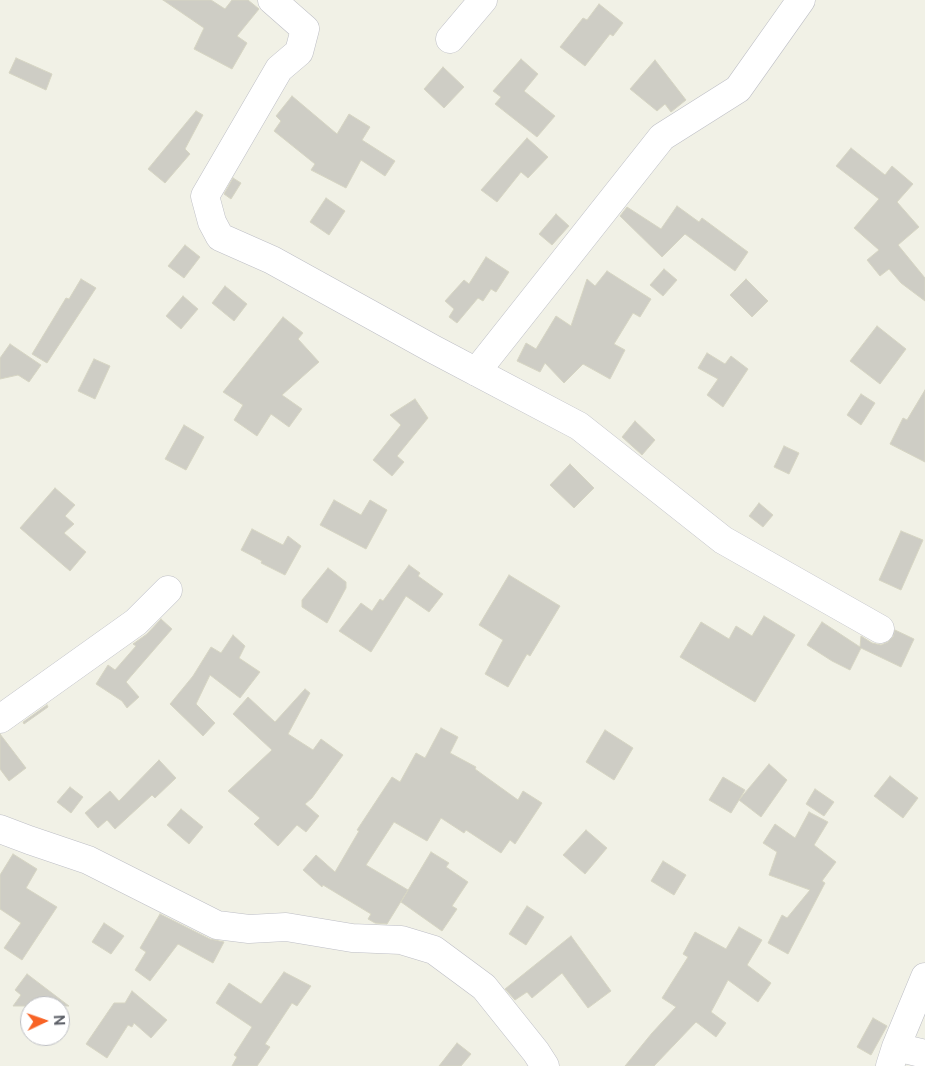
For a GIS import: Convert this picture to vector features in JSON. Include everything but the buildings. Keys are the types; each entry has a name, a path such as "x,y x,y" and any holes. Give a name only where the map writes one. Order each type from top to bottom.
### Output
{"street":[{"path":"272,0 305,30 299,52 279,69 205,196 212,222 220,238 272,260 579,426 723,540 880,628"},
{"path":"450,39 483,0"},
{"path":"476,372 662,137 738,89 801,0"},
{"path":"0,719 136,622 168,590"},
{"path":"0,829 88,860 218,925 249,929 286,927 352,938 401,940 434,950 484,987 545,1066"},
{"path":"925,977 893,1057 925,1054"}]}
